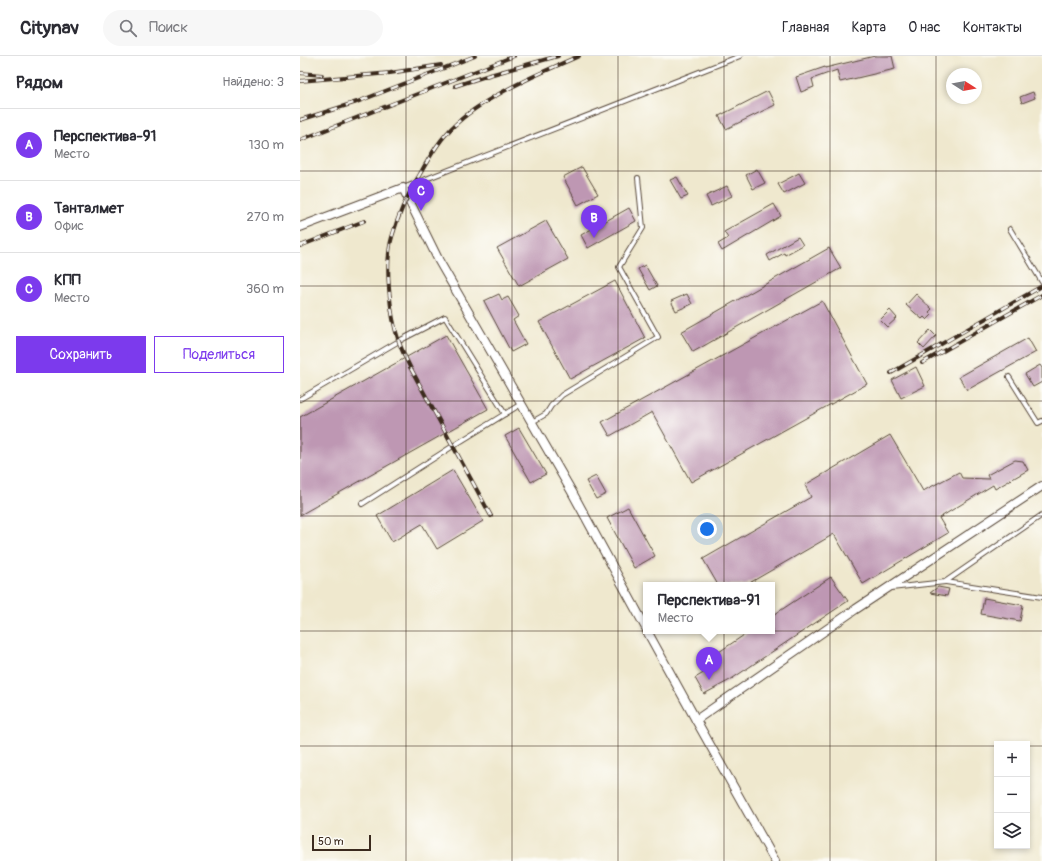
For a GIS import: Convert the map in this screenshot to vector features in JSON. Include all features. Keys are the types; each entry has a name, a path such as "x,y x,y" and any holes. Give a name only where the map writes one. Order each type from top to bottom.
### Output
{"street":[{"path":"300,228 403,188 439,261 572,492 643,622"},
{"path":"696,720 887,589 1042,486"},
{"path":"650,634 775,861"}],"lane":[{"path":"403,188 740,56"},
{"path":"531,422 546,414 551,406 562,395 658,338 619,267 643,228 638,178"},
{"path":"1010,229 1042,282"},
{"path":"300,399 398,341 446,317 505,414"},
{"path":"1009,377 1038,423 1042,421"},
{"path":"362,504 521,404"},
{"path":"945,582 1042,515"},
{"path":"887,589 945,582 1042,597"}],"building":[{"path":"875,56 892,56 895,69 840,82 837,70 812,79 814,87 801,92 796,77 825,67"},
{"path":"768,91 775,105 726,129 719,116"},
{"path":"1033,92 1035,98 1022,103 1020,97"},
{"path":"582,167 598,194 578,205 563,177"},
{"path":"757,169 765,183 753,189 746,175"},
{"path":"799,173 805,183 784,194 778,184"},
{"path":"677,177 688,196 681,199 670,180"},
{"path":"727,186 732,196 711,206 706,196"},
{"path":"774,204 781,216 722,251 718,244 728,238 724,232"},
{"path":"629,208 636,221 588,248 581,235"},
{"path":"546,221 568,259 519,286 497,248"},
{"path":"798,237 803,245 770,261 767,255"},
{"path":"829,248 841,268 693,352 681,332"},
{"path":"645,265 657,286 650,290 638,269"},
{"path":"615,281 645,338 570,379 539,322"},
{"path":"499,294 502,300 508,297 519,316 513,320 526,344 511,352 484,301"},
{"path":"687,294 692,304 676,311 671,301"},
{"path":"916,294 932,309 929,312 932,315 927,320 924,317 922,319 906,305"},
{"path":"822,301 867,384 691,482 652,412 610,436 602,422"},
{"path":"890,310 897,318 887,327 880,320"},
{"path":"930,330 936,336 924,349 918,343"},
{"path":"446,335 488,409 300,515 300,417"},
{"path":"1028,338 1036,352 967,390 959,377"},
{"path":"1040,365 1042,368 1042,382 1033,387 1025,374"},
{"path":"916,367 925,386 901,398 892,380"},
{"path":"519,428 546,474 531,482 505,436"},
{"path":"890,435 923,491 959,472 962,478 989,479 987,475 1015,460 1023,461 1028,470 995,489 993,485 939,518 948,533 863,584 834,534 751,582 716,582 703,559 811,497 805,485"},
{"path":"453,470 483,521 437,549 422,524 392,542 377,516"},
{"path":"596,476 606,494 596,499 586,481"},
{"path":"628,507 655,556 634,568 607,518"},
{"path":"831,577 848,601 730,680 704,694 695,678 719,664 713,656 746,634 775,634 775,614"},
{"path":"938,587 949,589 947,596 930,593"},
{"path":"984,598 1023,605 1020,621 981,614"}],"railway":[{"path":"300,120 357,102 475,56"},
{"path":"300,140 514,56"},
{"path":"455,86 558,56"},
{"path":"491,516 410,367 400,345 393,318 389,290 388,261 392,237 397,221 411,189 432,154 451,128 484,103 499,94 531,77 579,56"},
{"path":"300,81 390,73 441,65"},
{"path":"300,73 322,75"},
{"path":"300,246 364,221"},
{"path":"891,373 1042,286"},
{"path":"922,363 1042,295"}],"place":[{"name":"КПП","path":"421,211"},
{"name":"Танталмет","path":"594,238"},
{"name":"Перспектива-91","path":"709,680"}]}
